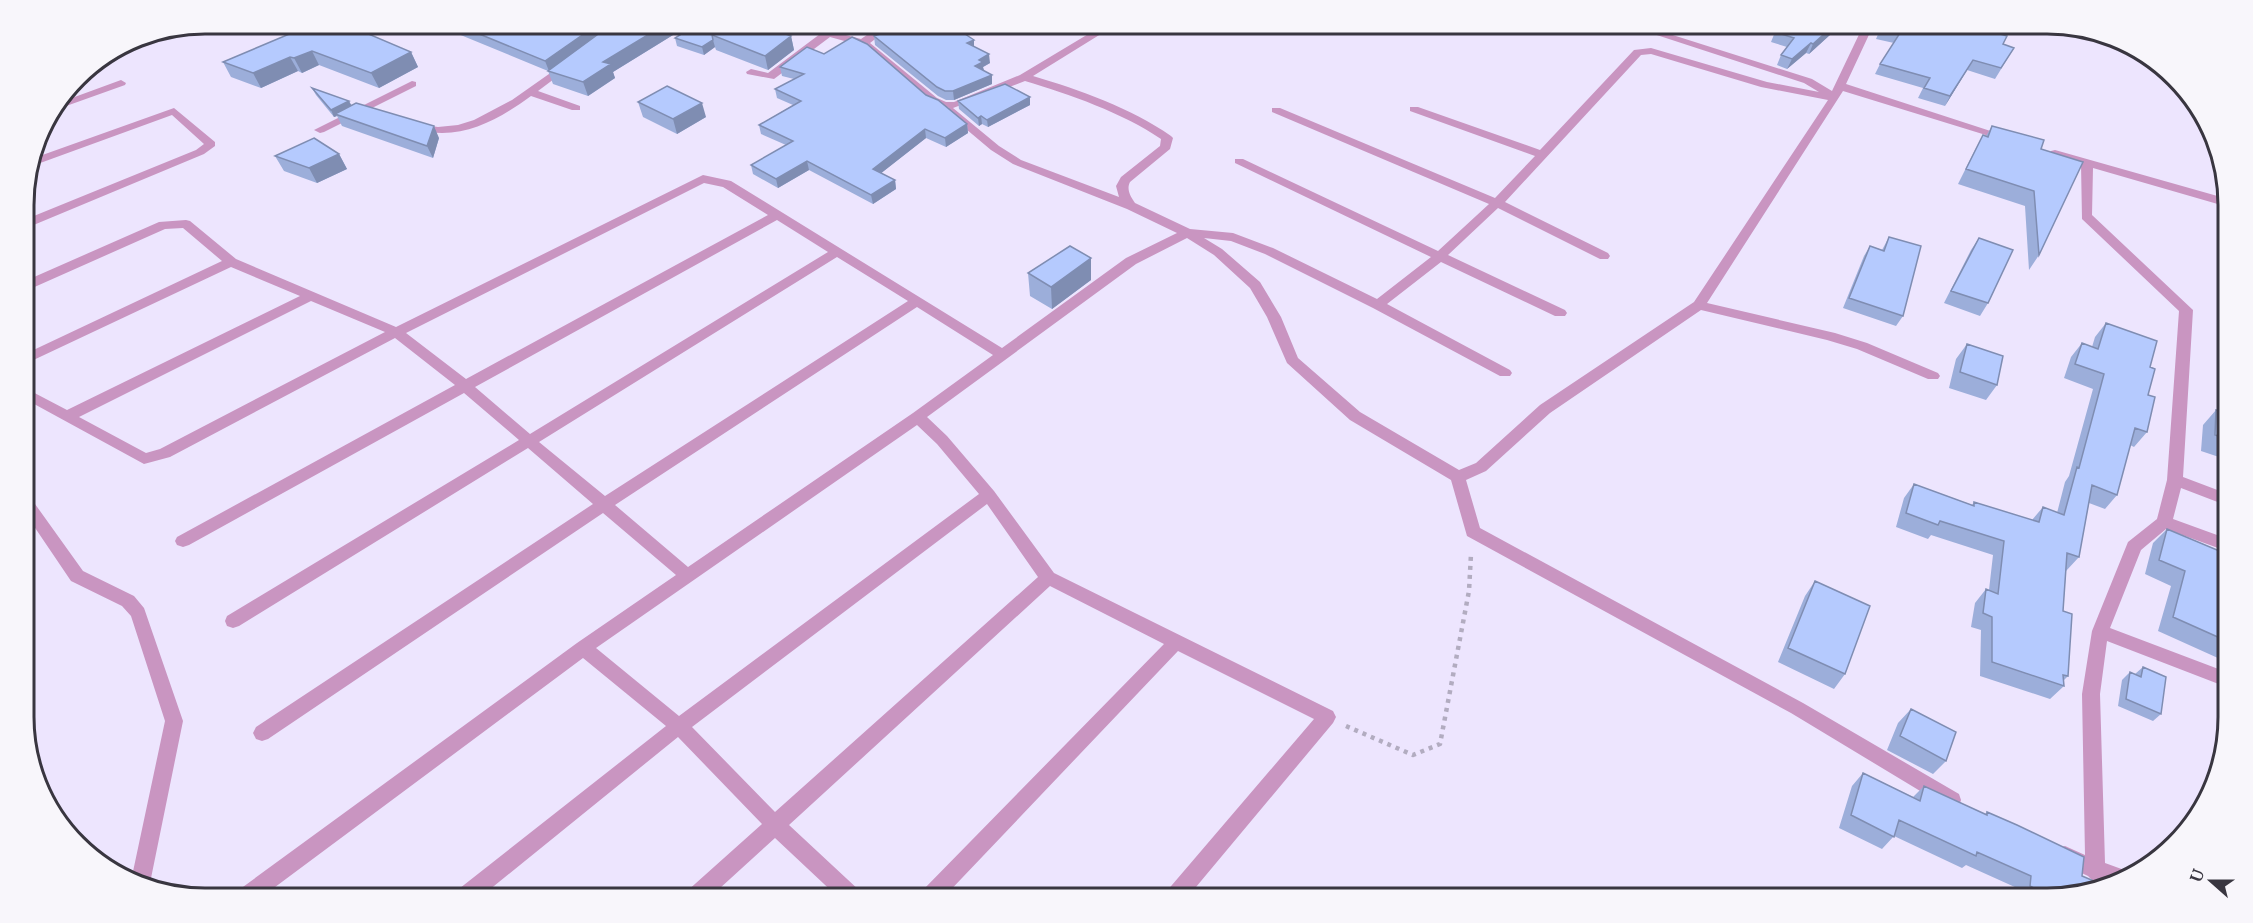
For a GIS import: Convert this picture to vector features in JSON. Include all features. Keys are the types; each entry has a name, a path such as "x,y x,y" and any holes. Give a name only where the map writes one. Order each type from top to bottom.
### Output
{"street":[{"path":"823,34 874,49 933,100 944,105 994,148 1017,162 1131,206 1187,233 1218,252 1255,285 1274,317 1292,360 1356,416 1458,477 1473,532 1787,703 1939,794 1970,809"},
{"path":"862,44 876,34"},
{"path":"944,105 955,105 1024,77 1095,34"},
{"path":"1660,34 1837,91 2019,142"},
{"path":"1458,477 1481,467 1545,409 1699,305 1837,91 1864,34"},
{"path":"751,72 770,77 826,35"},
{"path":"1378,305 1440,256 1497,203 1638,52 1651,51 1772,86 1815,95 1837,91"},
{"path":"407,123 429,130 458,130 478,124 577,58"},
{"path":"1024,77 1058,87 1091,103 1148,125 1167,138 1166,147 1125,180 1122,186 1124,196 1131,206"},
{"path":"69,103 121,83"},
{"path":"320,130 368,112 412,84"},
{"path":"529,92 576,108"},
{"path":"1414,109 1541,154"},
{"path":"1276,110 1497,203 1604,256"},
{"path":"35,220 200,152 211,144 174,111 41,161"},
{"path":"2041,149 2218,200"},
{"path":"1239,161 1560,313"},
{"path":"2087,163 2086,216 2186,310 2175,480 2164,522 2134,546 2100,631 2091,694 2102,876"},
{"path":"35,399 144,459 165,453 396,332 703,179 727,184 1003,356"},
{"path":"183,541 777,215"},
{"path":"35,282 163,225 186,224 231,262 396,332 464,385 687,575"},
{"path":"258,888 583,648 918,417 1131,261 1187,233 1233,237 1269,251 1378,305 1505,373"},
{"path":"233,621 837,252"},
{"path":"35,354 231,262"},
{"path":"66,417 313,295"},
{"path":"262,733 603,505 917,301"},
{"path":"1699,305 1830,336 1862,346 1933,376"},
{"path":"918,417 942,440 988,495 1048,578 1327,717 1182,888"},
{"path":"2175,480 2218,496"},
{"path":"476,888 679,726 988,495"},
{"path":"34,515 76,576 128,601 138,613 174,722 142,876"},
{"path":"2164,522 2218,542"},
{"path":"705,888 1048,578"},
{"path":"2100,631 2218,677"},
{"path":"939,888 1177,641"},
{"path":"583,648 679,726 775,825 842,888"},
{"path":"2054,849 2102,876"}],"path":[{"path":"1327,717 1413,755 1440,744 1469,591 1473,532"}],"building":[{"path":"289,34 369,34 411,52 371,73 312,51 294,58 290,57 253,73 223,62"},
{"path":"479,34 584,34 545,61"},
{"path":"598,34 649,34 603,62 611,64 583,82 548,71"},
{"path":"681,34 714,34 712,35 713,40 702,47 675,38"},
{"path":"786,34 791,36 765,56 712,35"},
{"path":"880,34 965,34 974,40 967,43 989,54 979,60 983,62 975,66 992,75 953,91 945,91 874,36"},
{"path":"1781,34 1824,34 1792,59 1781,55 1794,38"},
{"path":"1899,34 2000,34 2007,36 2003,44 2014,48 2001,68 1973,60 1950,96 1924,88 1930,78 1880,64"},
{"path":"852,37 867,44 926,95 938,100 967,124 945,138 925,129 873,169 895,180 871,195 807,161 776,179 751,165 793,141 759,125 801,101 775,89 804,74 780,67 807,47 824,54"},
{"path":"1005,84 1030,97 987,120 981,116 978,118 958,101"},
{"path":"667,86 702,103 673,119 638,102"},
{"path":"312,88 349,101 331,110"},
{"path":"356,103 434,126 427,146 335,114"},
{"path":"1992,126 2044,140 2041,149 2083,162 2039,255 2034,191 1966,169 1983,135 1988,137"},
{"path":"314,138 339,154 309,168 275,156"},
{"path":"1889,237 1921,246 1903,316 1849,298 1870,246 1884,251"},
{"path":"1979,238 2013,250 1988,303 1951,291"},
{"path":"1070,246 1091,258 1051,287 1028,273"},
{"path":"2106,323 2157,341 2150,367 2155,369 2148,395 2155,397 2147,432 2135,428 2117,495 2092,485 2079,557 2067,553 2063,611 2072,614 2068,676 2063,675 2064,686 1992,662 1992,617 1983,613 1986,589 1998,594 2004,541 1940,521 1938,525 1906,513 1914,484 1974,506 1974,502 2039,522 2043,507 2064,515 2104,374 2075,364 2082,343 2098,349"},
{"path":"1967,344 2003,356 1997,385 1960,372"},
{"path":"2216,410 2218,410 2218,436 2215,435"},
{"path":"2167,529 2218,550 2218,637 2173,617 2185,571 2159,560"},
{"path":"1815,581 1870,606 1845,674 1788,648"},
{"path":"2143,667 2166,677 2161,714 2126,699 2130,672 2141,677"},
{"path":"1911,709 1956,732 1946,761 1900,736"},
{"path":"1863,773 1920,801 1924,786 1987,815 1987,812 2017,825 2084,857 2082,876 2095,881 2059,888 2034,888 2030,886 2031,876 1977,852 1976,856 1899,820 1894,837 1851,815"}]}
